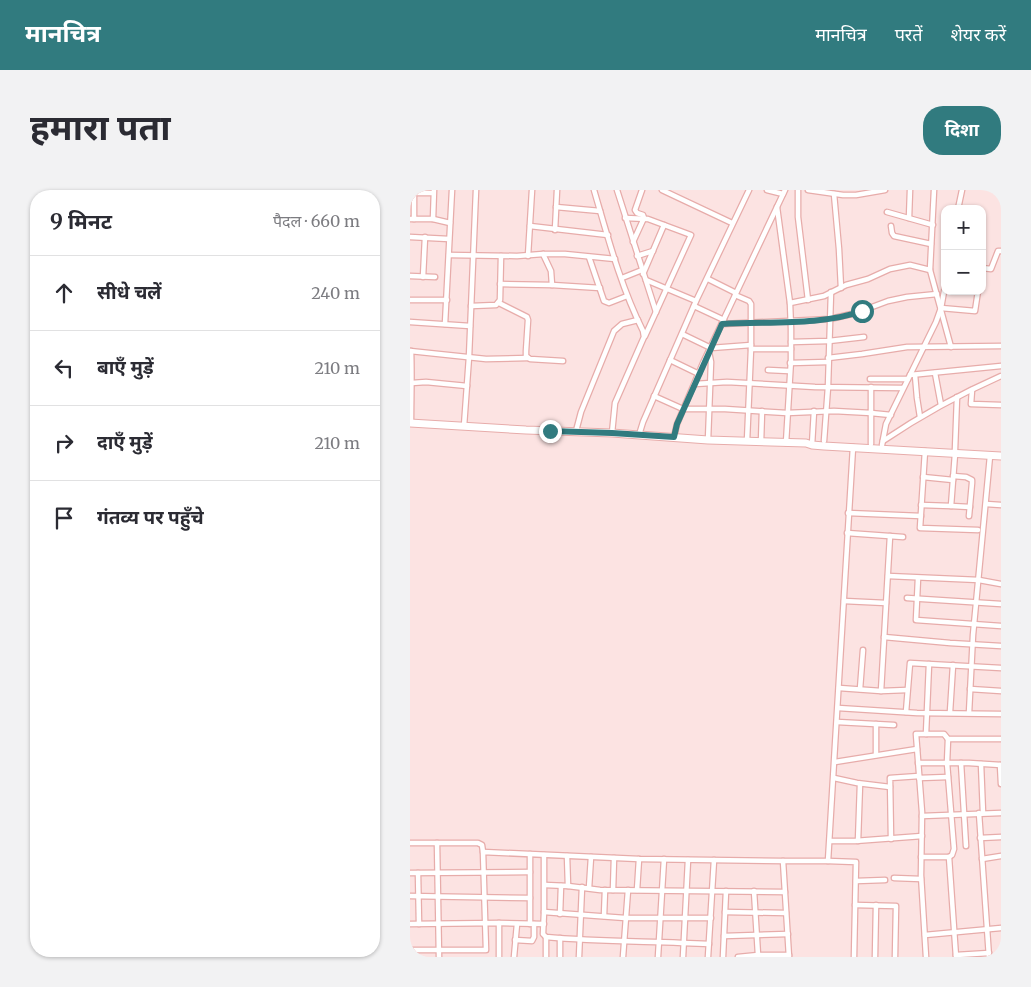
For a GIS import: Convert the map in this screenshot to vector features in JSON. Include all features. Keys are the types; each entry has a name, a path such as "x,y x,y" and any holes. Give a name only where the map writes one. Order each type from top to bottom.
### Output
{"main road":[{"path":"411,423 612,433 708,440 810,443 925,451 1001,452"},
{"path":"810,443 824,441 883,443 1001,456"}],"street":[{"path":"445,324 452,190"},
{"path":"464,426 476,190"},
{"path":"528,256 532,190"},
{"path":"555,230 557,190"},
{"path":"594,190 627,296 644,337"},
{"path":"617,190 656,312"},
{"path":"642,190 635,210 642,214 644,218"},
{"path":"662,190 732,223"},
{"path":"639,435 654,396 695,304 749,190"},
{"path":"674,437 677,424 699,374 784,192 767,190"},
{"path":"798,190 798,217 808,300"},
{"path":"808,190 834,194 843,192 856,195 885,190"},
{"path":"909,218 910,190"},
{"path":"934,190 930,270 951,347"},
{"path":"959,205 962,190"},
{"path":"433,219 433,191 412,193 412,219 433,219 450,222"},
{"path":"834,194 841,288"},
{"path":"777,206 790,303 791,349 786,442"},
{"path":"556,207 600,210"},
{"path":"887,212 933,225"},
{"path":"612,433 615,403 666,288 692,235 644,218 625,218"},
{"path":"633,242 644,218"},
{"path":"622,278 643,272 664,225"},
{"path":"530,226 608,235"},
{"path":"891,226 894,236 931,244"},
{"path":"410,237 449,239"},
{"path":"423,276 425,237"},
{"path":"637,256 653,251"},
{"path":"986,268 991,269 998,251 1001,252"},
{"path":"543,254 551,271 552,285"},
{"path":"449,256 565,254 615,259"},
{"path":"499,303 501,256"},
{"path":"589,257 604,301 609,303 627,296"},
{"path":"790,303 824,296 890,269 902,266 910,265 930,270"},
{"path":"410,276 435,277"},
{"path":"708,279 750,302 751,347 747,441"},
{"path":"646,280 666,288 723,322 790,322 830,319 856,313 888,301 937,294"},
{"path":"500,284 600,288"},
{"path":"824,441 831,292"},
{"path":"883,443 886,424 924,348 941,308 943,295"},
{"path":"941,308 975,311 977,295"},
{"path":"410,300 447,300"},
{"path":"471,306 499,303 527,317 526,356 528,358"},
{"path":"576,431 581,412 614,331 622,324 638,320"},
{"path":"410,322 470,326"},
{"path":"682,334 710,350 751,347 791,349"},
{"path":"790,342 829,341 864,337"},
{"path":"790,363 828,360 907,347 1001,346"},
{"path":"708,440 711,383 710,350"},
{"path":"411,423 411,351 494,359 528,358 563,361"},
{"path":"670,360 699,374"},
{"path":"870,379 1001,366"},
{"path":"768,370 789,371"},
{"path":"935,373 940,405"},
{"path":"911,376 920,417"},
{"path":"883,443 940,405 1001,376"},
{"path":"412,383 426,382 467,386"},
{"path":"695,384 750,383 903,388"},
{"path":"871,387 871,444"},
{"path":"972,390 971,404 1001,405"},
{"path":"654,396 683,410 709,409 787,413 826,411 891,415"},
{"path":"950,506 955,452 957,397"},
{"path":"810,443 814,411"},
{"path":"761,442 762,412"},
{"path":"828,861 853,447"},
{"path":"925,451 920,528 978,530"},
{"path":"969,713 973,644 990,456"},
{"path":"923,477 966,477 972,480 969,516"},
{"path":"986,504 1001,506"},
{"path":"922,505 970,507"},
{"path":"848,513 921,516"},
{"path":"847,533 903,538"},
{"path":"882,691 890,536"},
{"path":"888,576 979,580 1001,584"},
{"path":"918,578 916,620 1001,626"},
{"path":"908,598 1001,604"},
{"path":"844,601 886,603"},
{"path":"884,637 1001,646"},
{"path":"860,689 863,650"},
{"path":"906,712 910,663 1001,668"},
{"path":"926,734 929,664"},
{"path":"950,712 953,665"},
{"path":"839,688 882,691 907,690"},
{"path":"970,689 1001,691"},
{"path":"838,708 1001,714"},
{"path":"837,722 894,725"},
{"path":"876,724 876,755"},
{"path":"926,957 921,878 922,816 916,734 944,734 948,739 947,763 954,849 950,857 956,956 989,955 980,838 981,764"},
{"path":"948,739 1001,739"},
{"path":"834,762 917,749"},
{"path":"918,763 1000,765 1001,784"},
{"path":"961,763 966,846"},
{"path":"891,839 890,778 948,777"},
{"path":"834,778 860,784 890,787"},
{"path":"858,841 860,784"},
{"path":"922,816 1001,813"},
{"path":"830,842 922,836"},
{"path":"980,838 1001,837"},
{"path":"410,843 478,843 482,847 486,957"},
{"path":"436,843 439,957"},
{"path":"483,852 639,859 856,862 854,957"},
{"path":"515,940 532,941 534,937 530,898 530,854"},
{"path":"544,855 543,934 546,937 546,957"},
{"path":"567,856 568,886"},
{"path":"982,859 1001,856"},
{"path":"588,888 590,857"},
{"path":"921,857 950,857"},
{"path":"613,890 614,858"},
{"path":"637,890 639,859"},
{"path":"658,957 664,859"},
{"path":"683,957 688,860"},
{"path":"708,957 714,860"},
{"path":"738,957 758,955 789,956 783,861"},
{"path":"410,873 530,872"},
{"path":"418,873 419,924"},
{"path":"894,878 921,878"},
{"path":"856,881 885,880"},
{"path":"545,885 605,890 785,892"},
{"path":"560,914 561,886"},
{"path":"579,957 582,888"},
{"path":"604,916 605,890"},
{"path":"623,957 628,890"},
{"path":"723,957 726,891"},
{"path":"754,892 758,955"},
{"path":"410,896 530,898"},
{"path":"855,905 896,906 895,957"},
{"path":"875,957 876,906"},
{"path":"544,912 626,918 710,918"},
{"path":"725,912 786,913"},
{"path":"499,923 500,957"},
{"path":"410,924 544,924"},
{"path":"514,957 516,924"},
{"path":"925,935 1001,928"},
{"path":"724,936 788,934"},
{"path":"546,937 580,940 709,944"},
{"path":"560,938 560,957"},
{"path":"410,950 486,950"}],"route":[{"path":"550,431 674,437 677,424 722,324 830,319 862,311"}]}
